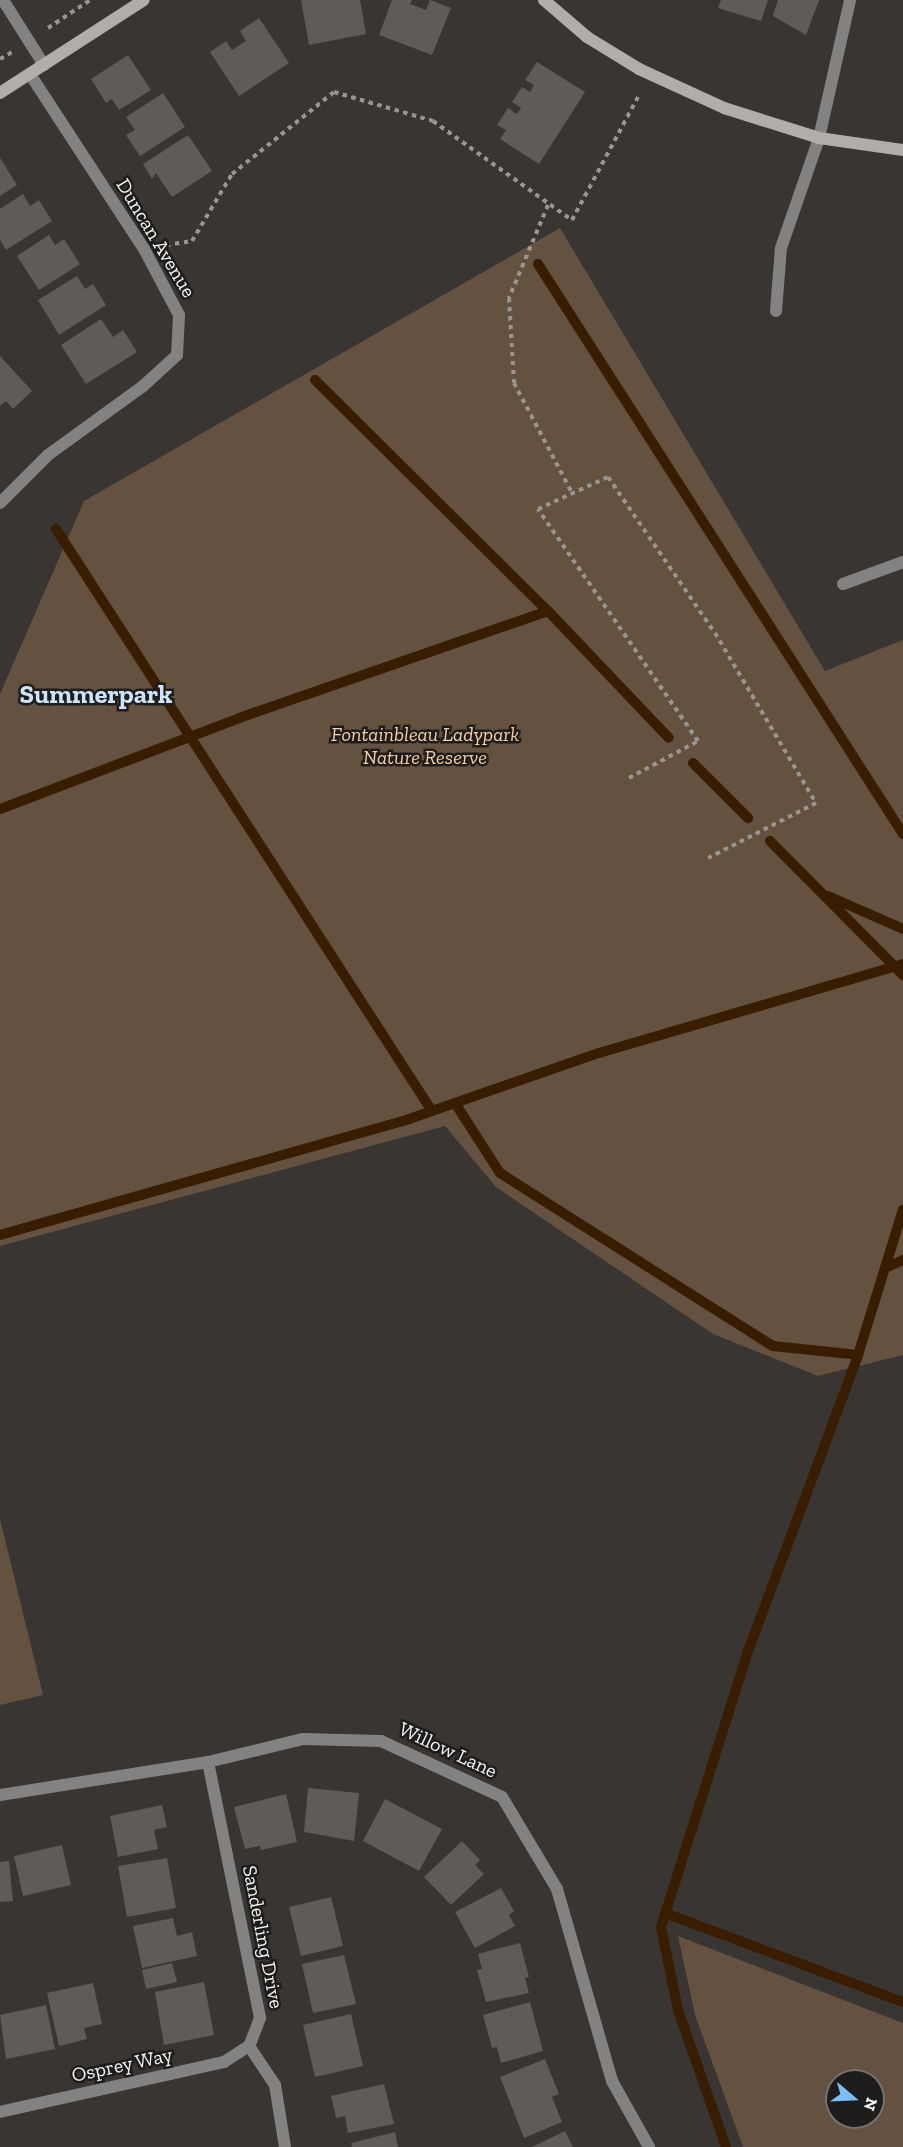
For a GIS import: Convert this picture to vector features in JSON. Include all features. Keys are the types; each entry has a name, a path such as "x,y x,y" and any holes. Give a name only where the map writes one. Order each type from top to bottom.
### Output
{"street":[{"path":"3,0 44,64"},
{"path":"0,93 144,0"},
{"path":"544,0 587,37 650,74 724,108 819,138 903,150"},
{"path":"776,311 781,248 819,138 850,0"},
{"name":"Duncan Avenue","path":"0,503 48,455 142,387 177,355 179,315 174,305 144,249 30,74"},
{"path":"843,584 903,562"},
{"name":"Willow Lane","path":"0,1795 208,1762 303,1739 381,1741 502,1797 557,1889 612,2081 649,2147"},
{"name":"Sanderling Drive","path":"208,1762 260,2018 249,2046"},
{"path":"249,2046 275,2085 285,2147"},
{"name":"Osprey Way","path":"0,2112 224,2062 249,2046"}],"path":[{"path":"192,241 232,174 334,92 434,121 548,205 572,220 650,74"},
{"path":"548,205 509,298 514,383 572,494"},
{"path":"629,778 698,741 538,509 608,477 715,633 816,803 708,858"}],"green space":[{"name":"Fontainbleau Ladypark Nature Reserve","path":"560,228 825,671 903,640 903,1355 818,1376 713,1334 496,1187 445,1126 0,1246 0,694 84,501"},
{"path":"0,1519 43,1695 0,1705"},
{"path":"678,1936 903,2023 903,2147 743,2147 695,2015"}],"building":[{"path":"301,0 360,0 366,34 309,45"},
{"path":"392,0 412,0 410,4 426,10 430,0 451,8 432,55 379,35"},
{"path":"721,0 768,0 761,21 718,8"},
{"path":"778,0 819,0 806,35 773,16"},
{"path":"259,18 289,63 239,96 210,52 226,41 232,50 246,41 240,31"},
{"path":"128,55 151,90 119,110 112,99 106,103 91,79"},
{"path":"537,62 585,92 539,164 500,139 506,130 497,125 508,108 517,114 521,108 512,102 522,87 530,92 534,85 525,80"},
{"path":"163,93 185,127 140,156 126,135 135,130 126,117"},
{"path":"188,135 212,171 172,197 156,173 152,179 143,164"},
{"path":"0,158 17,185 0,196"},
{"path":"23,194 30,206 39,200 52,221 6,250 0,240 0,209"},
{"path":"49,235 55,245 64,239 80,264 39,290 17,256"},
{"path":"77,276 85,289 93,284 106,305 59,335 38,300"},
{"path":"101,319 113,337 123,330 137,352 86,384 61,345"},
{"path":"0,356 32,391 13,409 6,401 0,406"},
{"path":"308,1788 359,1793 354,1841 304,1832"},
{"path":"286,1794 297,1842 261,1850 260,1846 245,1849 234,1807"},
{"path":"385,1799 442,1829 419,1871 363,1841"},
{"path":"162,1805 167,1827 154,1830 158,1849 118,1857 110,1816"},
{"path":"462,1841 480,1860 475,1865 484,1874 451,1905 424,1877"},
{"path":"62,1845 71,1885 23,1896 14,1856"},
{"path":"167,1858 176,1908 127,1917 118,1866"},
{"path":"9,1861 13,1901 0,1902 0,1862"},
{"path":"501,1888 514,1911 509,1915 515,1926 475,1948 455,1912"},
{"path":"331,1897 343,1946 301,1956 289,1907"},
{"path":"173,1918 177,1936 192,1932 197,1956 142,1968 133,1926"},
{"path":"520,1943 529,1977 525,1978 529,1993 486,2002 477,1970 482,1969 478,1954"},
{"path":"344,1955 356,2004 313,2013 302,1964"},
{"path":"172,1963 177,1982 146,1989 142,1970"},
{"path":"204,1982 214,2035 164,2045 155,1992"},
{"path":"93,1983 102,2024 84,2028 87,2039 59,2046 47,1993"},
{"path":"530,2002 543,2051 501,2063 497,2047 492,2048 483,2015"},
{"path":"46,2005 55,2049 6,2059 0,2015"},
{"path":"351,2014 363,2066 315,2077 303,2025"},
{"path":"545,2059 559,2094 552,2097 562,2122 524,2138 500,2077"},
{"path":"384,2084 394,2124 348,2133 345,2116 336,2118 331,2096"},
{"path":"565,2131 573,2147 532,2147"},
{"path":"395,2132 398,2147 352,2147 351,2143"}],"waterway":[{"path":"538,264 903,834"},
{"path":"315,380 548,611 669,738"},
{"path":"56,529 432,1111"},
{"path":"0,809 239,718 548,611"},
{"path":"693,763 748,818"},
{"path":"770,841 903,975"},
{"path":"828,896 903,929"},
{"path":"0,1235 409,1119 599,1053 903,964"},
{"path":"455,1103 500,1173 773,1346 858,1355"},
{"path":"726,2147 678,2010 661,1927 747,1654 858,1355 903,1210"},
{"path":"885,1268 903,1260"},
{"path":"665,1913 903,2002"}],"district":[{"name":"Summerpark","path":"96,695"}]}
